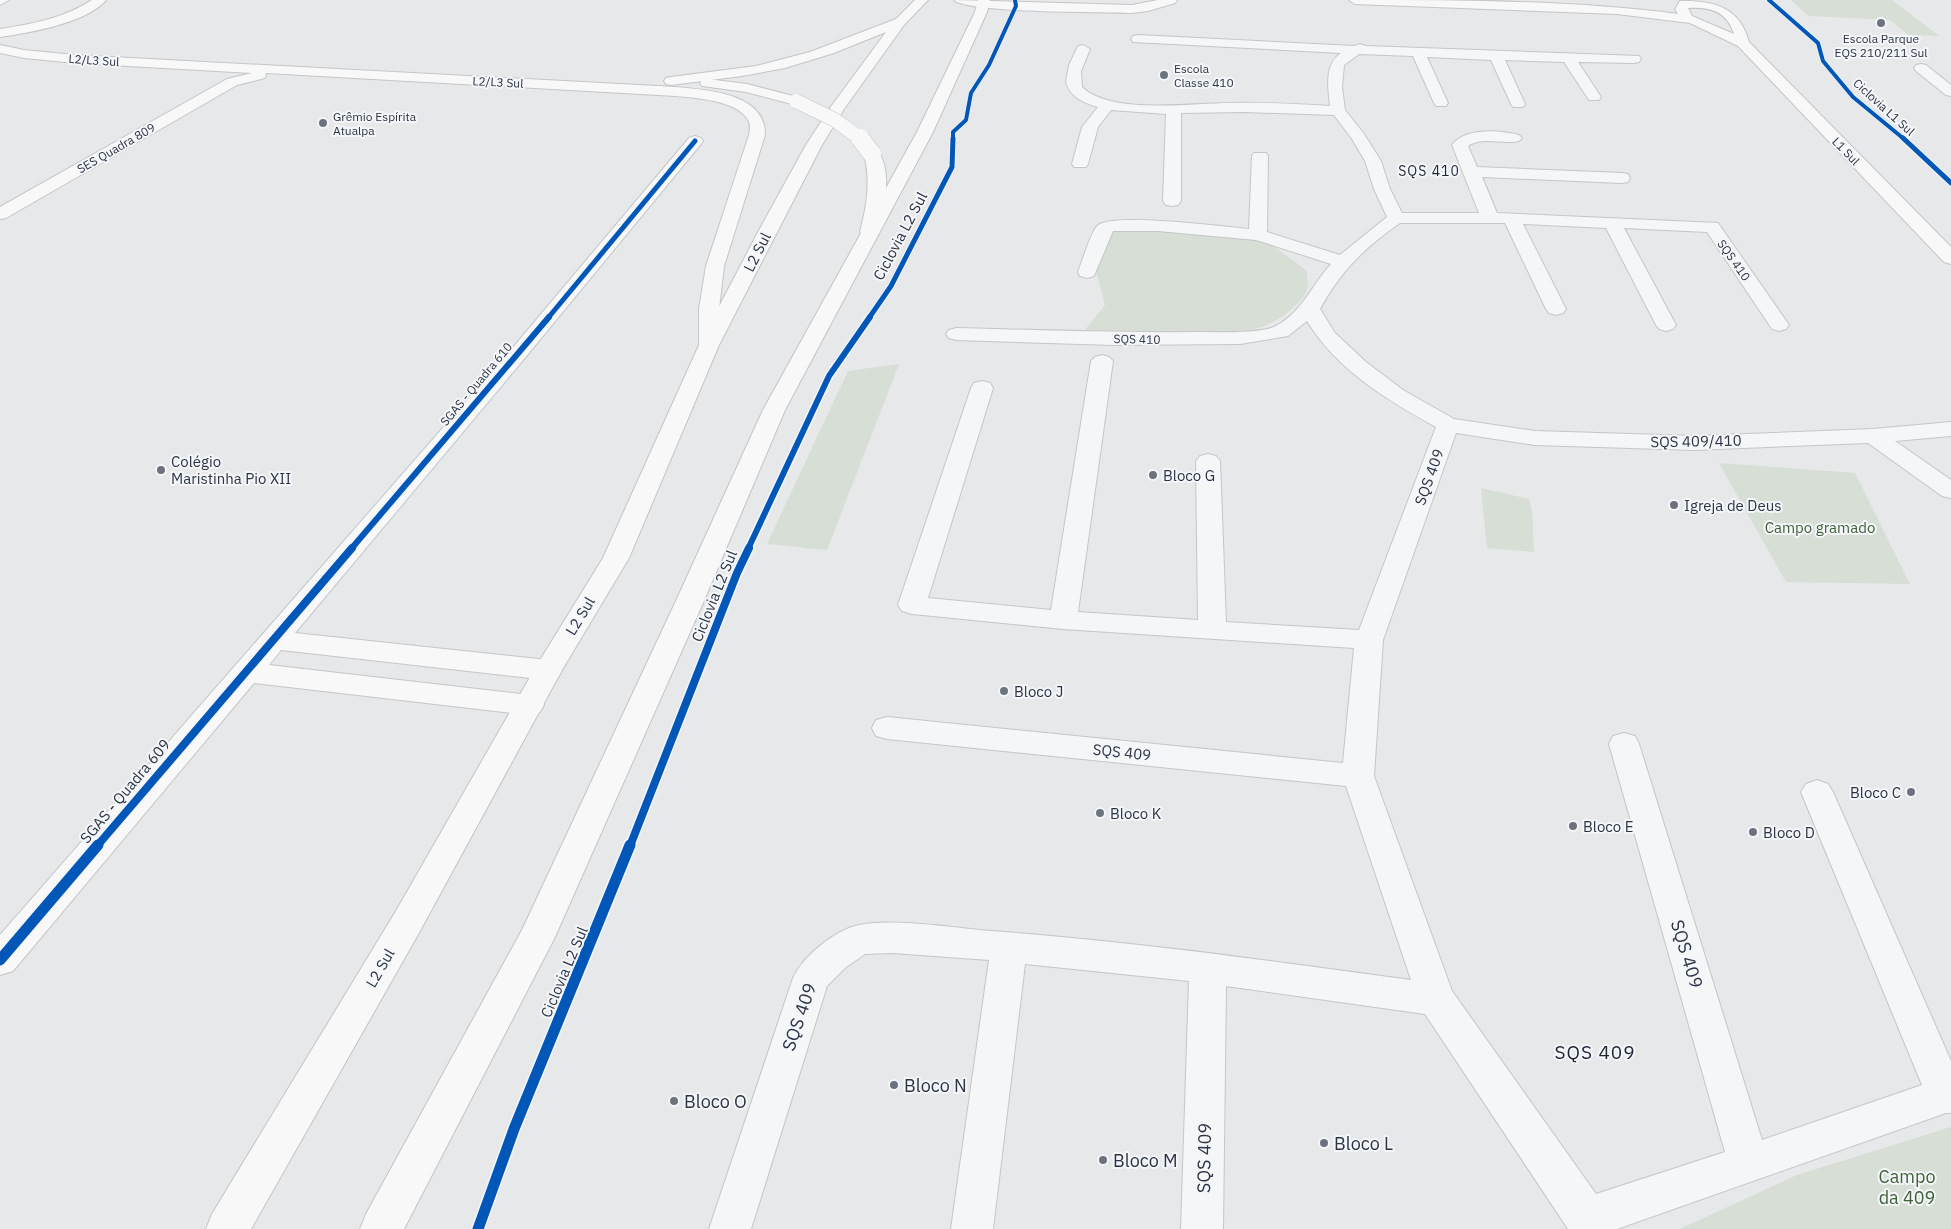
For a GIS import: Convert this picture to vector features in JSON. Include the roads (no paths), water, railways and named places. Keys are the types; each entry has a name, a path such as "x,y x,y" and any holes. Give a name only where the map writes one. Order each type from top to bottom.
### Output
{"main road":[{"name":"L2 Sul","path":"227,1229 408,921 548,670 616,558 709,345 814,145 837,108 900,22 922,0"},
{"path":"960,0 1132,9 1165,1"},
{"path":"1355,0 1617,10 1718,23 1739,31"},
{"path":"0,33 33,28 60,20 105,2"},
{"path":"47,41 105,2"},
{"path":"381,1229 537,937 689,603 774,410 925,132 983,2"},
{"path":"1617,10 1715,2 1728,11 1739,31"},
{"path":"1684,4 1683,14 1693,20"},
{"name":"L1 Sul","path":"1693,20 1739,31 1951,258"},
{"path":"671,81 785,64 821,53 900,22"},
{"name":"L2/L3 Sul","path":"0,40 47,41 96,51 671,81 747,88 796,102 843,125 858,136 872,154 878,171 878,192 869,232"},
{"name":"L2/L3 Sul","path":"0,49 24,54 233,75 279,70 686,92 713,97 750,111 758,121 757,135 715,266 708,309 709,345"},
{"path":"0,57 24,54"},
{"name":"SES Quadra 809","path":"0,214 233,75"},
{"name":"SGAS - Quadra 610","path":"273,640 517,355 695,141"},
{"path":"273,640 548,670"},
{"name":"SGAS - Quadra 609","path":"0,960 273,640"},
{"path":"246,672 529,705"}],"street":[{"path":"1138,39 1496,56 1634,59"},
{"path":"1396,218 1382,189 1373,161 1359,137 1338,112 1335,87 1337,65 1340,60 1356,50 1374,43 1430,41"},
{"path":"1083,49 1076,67 1073,83 1078,92 1107,105 1174,109 1267,108 1338,112"},
{"path":"1418,52 1441,103"},
{"path":"1496,56 1518,104"},
{"path":"1568,58 1594,98"},
{"path":"1921,68 1951,92"},
{"path":"1080,164 1090,127 1107,105"},
{"path":"1172,201 1174,109"},
{"path":"1490,218 1460,145 1464,141 1481,137 1514,138"},
{"path":"1258,235 1260,156"},
{"path":"1471,172 1622,178"},
{"name":"SQS 410","path":"956,334 1113,339 1240,338 1281,332 1310,309 1326,281 1343,262 1380,229 1396,218 1511,218 1712,227 1779,325"},
{"path":"1511,218 1556,308"},
{"path":"1612,222 1666,325"},
{"path":"1087,272 1104,229 1110,226 1158,226 1258,235 1343,262"},
{"path":"1310,309 1327,337 1358,367 1395,395 1448,426"},
{"path":"1062,620 1102,361"},
{"path":"982,388 912,605 1062,620 1369,640"},
{"name":"SQS 409/410","path":"1448,426 1535,438 1694,443 1949,431"},
{"name":"SQS 409","path":"1448,426 1369,640 1358,776 1436,999 1588,1223 1749,1164 1949,1095 1817,792"},
{"path":"1873,436 1951,491"},
{"path":"1208,461 1212,630"},
{"name":"SQS 409","path":"887,728 1358,776"},
{"name":"SQS 409","path":"1624,744 1749,1164"},
{"name":"SQS 409","path":"730,1229 811,978 832,957 859,940 892,938 1009,947 1208,968 1436,999"},
{"path":"972,1229 1009,947"},
{"name":"SQS 409","path":"1202,1229 1208,968"}],"place":[{"name":"Escola Parque EQS 210/211 Sul","path":"1881,23"},
{"name":"Escola Classe 410","path":"1164,75"},
{"name":"Grêmio Espírita Atualpa","path":"323,123"},
{"name":"Colégio Maristinha Pio XII","path":"161,470"},
{"name":"Bloco G","path":"1153,475"},
{"name":"Igreja de Deus","path":"1674,505"},
{"name":"Bloco J","path":"1004,691"},
{"name":"Bloco C","path":"1911,792"},
{"name":"Bloco K","path":"1100,813"},
{"name":"Bloco E","path":"1573,826"},
{"name":"Bloco D","path":"1753,832"},
{"name":"Bloco N","path":"894,1085"},
{"name":"Bloco O","path":"674,1101"},
{"name":"Bloco L","path":"1324,1143"},
{"name":"Bloco M","path":"1103,1160"}],"district":[{"name":"SQS 410","path":"1429,171"},
{"name":"SQS 409","path":"1595,1052"}],"park label":[{"name":"Campo gramado","path":"1820,527"},
{"name":"Campo da 409","path":"1907,1186"}]}
